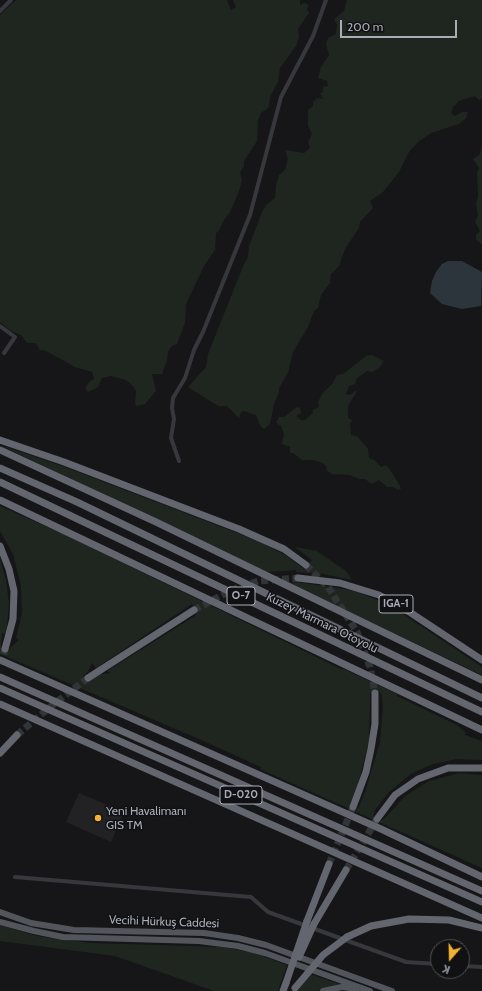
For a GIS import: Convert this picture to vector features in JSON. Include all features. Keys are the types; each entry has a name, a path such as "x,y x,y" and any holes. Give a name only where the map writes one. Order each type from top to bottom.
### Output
{"highway":[{"path":"0,440 84,469 239,529 284,550 306,565"},
{"path":"0,450 162,525 482,680"},
{"name":"Kuzey Marmara Otoyolu","path":"0,468 77,502 482,698"},
{"name":"Kuzey Marmara Otoyolu","path":"0,482 482,712"},
{"path":"0,500 482,730"},
{"path":"0,546 9,569 14,591 13,619 5,649"},
{"name":"IGA-1","path":"298,578 340,583 379,595 411,613 482,660"},
{"path":"88,678 194,610"},
{"path":"2,659 381,829 482,877"},
{"name":"D-020","path":"0,677 482,891"},
{"name":"D-020","path":"0,688 482,902"},
{"path":"353,807 366,772 371,749 375,724 375,693"},
{"path":"0,704 482,918"},
{"path":"0,753 17,735"},
{"path":"377,819 391,800 411,783 435,772 462,767 482,767"},
{"path":"290,987 329,864"},
{"path":"310,923 346,870"},
{"path":"283,991 290,987 323,955 347,938 383,923 409,919 449,920 482,928"}],"main road":[{"name":"Vecihi Hürkuş Caddesi","path":"0,912 31,923 74,930 204,933 238,938 266,945 392,991"},
{"name":"Vecihi Hürkuş Caddesi","path":"0,922 34,932 63,937 199,941 238,946 265,952 369,991"},
{"path":"323,991 342,987 369,991"}],"street":[{"path":"0,11 12,0"},
{"path":"179,461 171,438 174,419 172,408 173,398 186,378 194,350 205,328 221,282 250,215 281,97 313,36 326,0"},
{"path":"0,326 14,337 4,353"},
{"path":"15,877 251,897 268,912 406,962 430,964"},
{"path":"470,966 482,967"}],"shaded area":[{"path":"16,0 227,0 231,10 236,7 233,0 300,0 300,5 304,3 309,5 307,9 309,13 298,29 299,37 296,46 280,68 278,82 270,97 269,106 261,113 258,120 257,141 244,161 244,166 240,173 242,180 239,191 230,212 219,231 216,233 215,250 204,266 186,304 185,323 177,344 172,346 168,352 162,374 152,374 156,391 145,404 137,406 135,404 136,391 133,386 126,380 111,376 102,378 98,387 88,392 85,388 89,382 94,379 92,372 75,367 46,351 40,350 36,343 27,343 21,335 11,331 0,322 0,15"},
{"path":"347,0 482,0 482,99 479,100 475,96 459,101 453,107 451,113 455,116 462,112 468,112 466,118 459,124 431,133 418,142 409,152 399,172 383,192 370,201 373,208 360,222 359,228 345,249 339,266 331,274 330,283 321,295 318,308 314,311 308,327 293,352 288,373 279,388 270,424 264,429 261,427 256,415 244,411 241,412 239,418 227,406 218,406 188,387 206,367 208,354 248,257 249,246 262,212 266,205 275,198 276,185 279,175 285,170 288,159 285,150 304,153 310,148 308,142 312,134 308,126 308,110 313,106 313,102 317,98 323,99 320,93 323,92 323,87 328,86 327,81 318,78 321,67 329,55 326,44 328,38 336,34 337,25 334,19 344,11"},
{"path":"482,144 482,244 476,240 476,235 480,231 475,222 478,215 476,204 478,196 477,172 479,168 473,159 480,154"},
{"path":"448,261 462,261 482,272 481,306 462,309 442,304 430,293 432,281 436,272 442,264"},
{"path":"372,355 384,361 379,368 372,372 367,371 357,378 355,384 349,386 346,394 350,395 357,391 348,406 348,418 352,420 350,424 351,435 357,436 368,449 369,458 374,460 381,467 386,465 389,468 400,486 401,489 398,490 393,487 387,487 379,480 372,484 365,479 359,479 350,475 332,474 326,470 327,467 323,463 313,460 302,460 293,453 290,453 290,447 282,444 284,434 281,426 276,423 279,417 284,417 297,407 300,408 301,413 296,416 301,420 305,420 313,413 313,410 319,407 318,402 322,394 332,384 337,375 343,374 366,356"},
{"path":"0,445 62,466 258,541 285,555 304,569 312,560 295,547 317,551 346,571 352,580 323,574 296,572 296,570 266,572"},
{"path":"0,506 70,537 341,669 344,669 397,694 397,696 457,725 466,733 465,735 482,741 482,760 456,759 430,765 411,774 389,792 375,810 373,817 380,821 384,819 405,796 429,781 459,773 482,775 482,868 260,769 261,767 199,739 0,654 0,559 6,580 9,603 7,626 5,634 2,633 1,647 8,650 19,640 16,638 22,613 21,586 13,554 0,531","holes":["192,604 196,612 195,616 107,671 111,673 101,674 91,679 83,676 88,672 92,663 96,668","380,692 383,707 380,742 366,789 359,807 356,809 356,793 369,740 370,693"]},
{"path":"296,582 358,592 391,606 482,667 482,675 290,584"},
{"path":"79,793 124,812 111,842 66,822"},
{"path":"0,925 37,936 91,943 222,947 255,953 287,965 278,991 214,991 115,956 0,941"},
{"path":"310,974 339,985 318,991 298,991"}],"tunnel":[{"path":"306,565 328,587 357,632 370,667 375,693"},
{"path":"194,610 232,590 259,581 298,578"},
{"path":"0,664 5,649"},
{"path":"17,735 88,678"},
{"path":"329,864 353,807"},
{"path":"346,870 377,819"}],"place":[{"name":"Yeni Havalimanı GIS TM","path":"98,818"}]}
